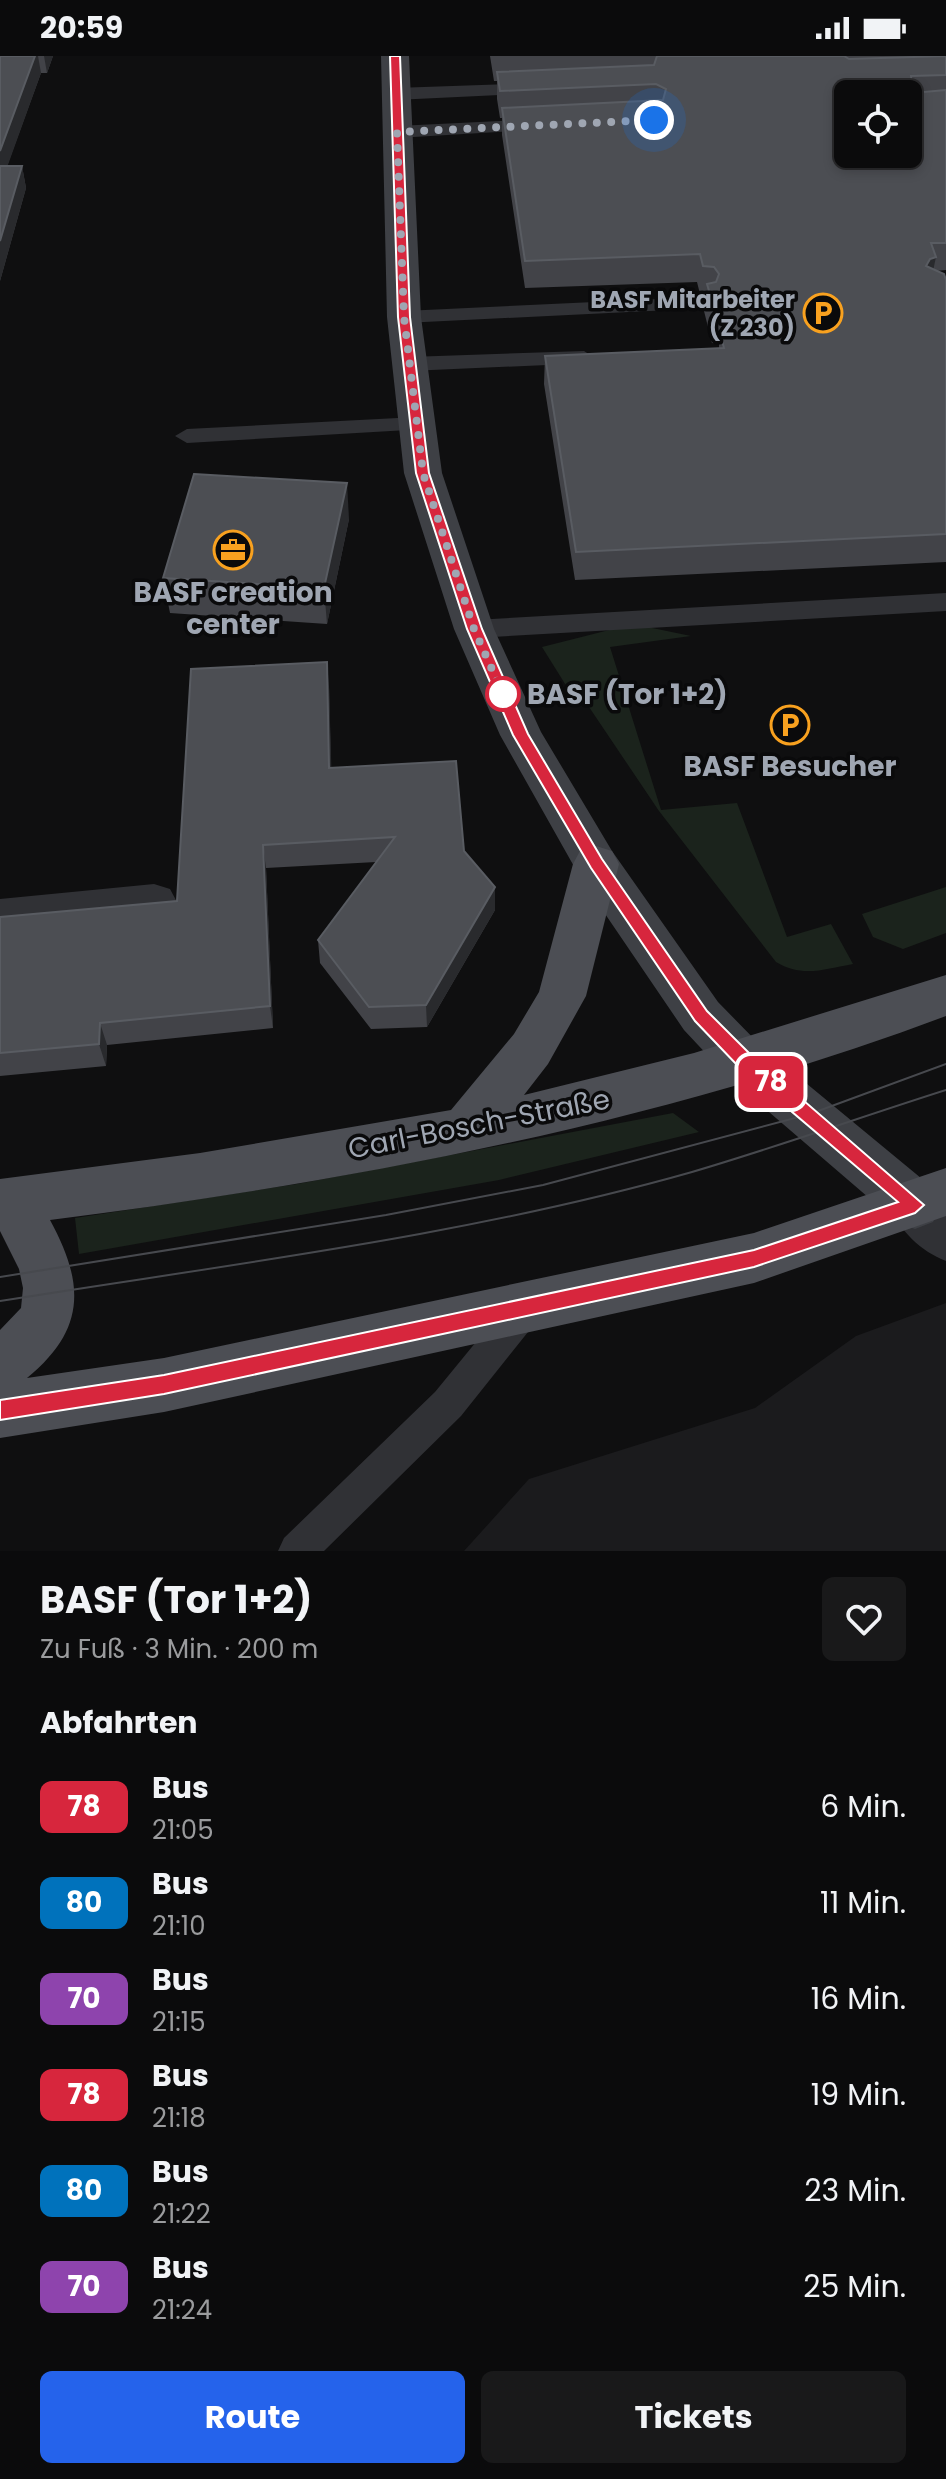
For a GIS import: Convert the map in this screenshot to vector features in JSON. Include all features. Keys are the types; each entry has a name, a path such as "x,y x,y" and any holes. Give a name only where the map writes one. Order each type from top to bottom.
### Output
{"main road":[{"path":"464,1132 531,1049 562,996 596,864"},
{"name":"Carl-Bosch-Straße","path":"5,1202 464,1132 612,1098 744,1061 946,995"},
{"path":"0,1365 40,1330 51,1295 44,1257 5,1202"},
{"path":"0,1410 164,1385 528,1304 754,1258 936,1211"}],"street":[{"path":"395,56 404,317 423,473 474,629 521,735 596,864 683,994 744,1061 936,1211"},
{"path":"0,918 154,902"}],"lane":[{"path":"395,94 551,89"},
{"path":"397,132 563,124"},
{"path":"404,317 702,303"},
{"path":"409,364 608,357"},
{"path":"187,436 417,424"},
{"path":"474,629 946,602"},
{"path":"297,1551 448,1404 528,1304"}],"shaded area":[{"path":"633,624 691,636 610,647 661,810 737,803 787,937 831,924 853,964 804,971 776,962 659,811 587,704 572,695 542,647"},
{"path":"946,887 946,933 903,949 873,937 862,914"},
{"path":"673,1113 699,1132 499,1180 79,1254 75,1218 297,1184"},
{"path":"946,1303 946,1551 464,1551 529,1479 755,1408 856,1336"}],"building":[{"path":"0,56 35,56 0,151"},
{"name":"BASF Mitarbeiter (Z 230)","path":"657,56 844,56 849,59 946,56 946,75 911,76 911,80 834,80 834,168 922,168 922,92 946,90 946,243 931,243 936,257 930,259 926,266 944,274 946,280 946,534 576,552 545,356 724,348 720,333 729,332 732,324 727,317 716,315 707,284 716,282 719,274 714,267 703,266 700,254 525,261 502,108 663,100 666,89 656,84 500,91 497,72 654,65"},
{"path":"0,166 22,166 0,241"},
{"path":"194,474 347,483 324,588 163,578"},
{"path":"327,662 329,768 456,761 464,851 495,887 426,1005 369,1007 318,940 395,837 263,845 270,1006 100,1023 99,1044 0,1053 0,917 177,901 191,669"}],"tram line":[{"path":"0,1277 386,1215 543,1185 810,1114 946,1064"},
{"path":"0,1301 348,1247 521,1214 692,1172 946,1090"}],"bus line":[{"name":"78","path":"0,1410 164,1385 528,1304 754,1258 915,1205 744,1061 701,1016 596,864 521,735 474,629 423,473 404,317 395,56"}],"place":[{"name":"BASF Mitarbeiter (Z 230)","path":"823,313"},
{"name":"BASF creation center","path":"233,550"},
{"name":"BASF (Tor 1+2)","path":"503,694"},
{"name":"BASF Besucher","path":"790,725"}],"route":[{"path":"503,694 474,629 423,473 404,317 397,132 654,120"}]}
